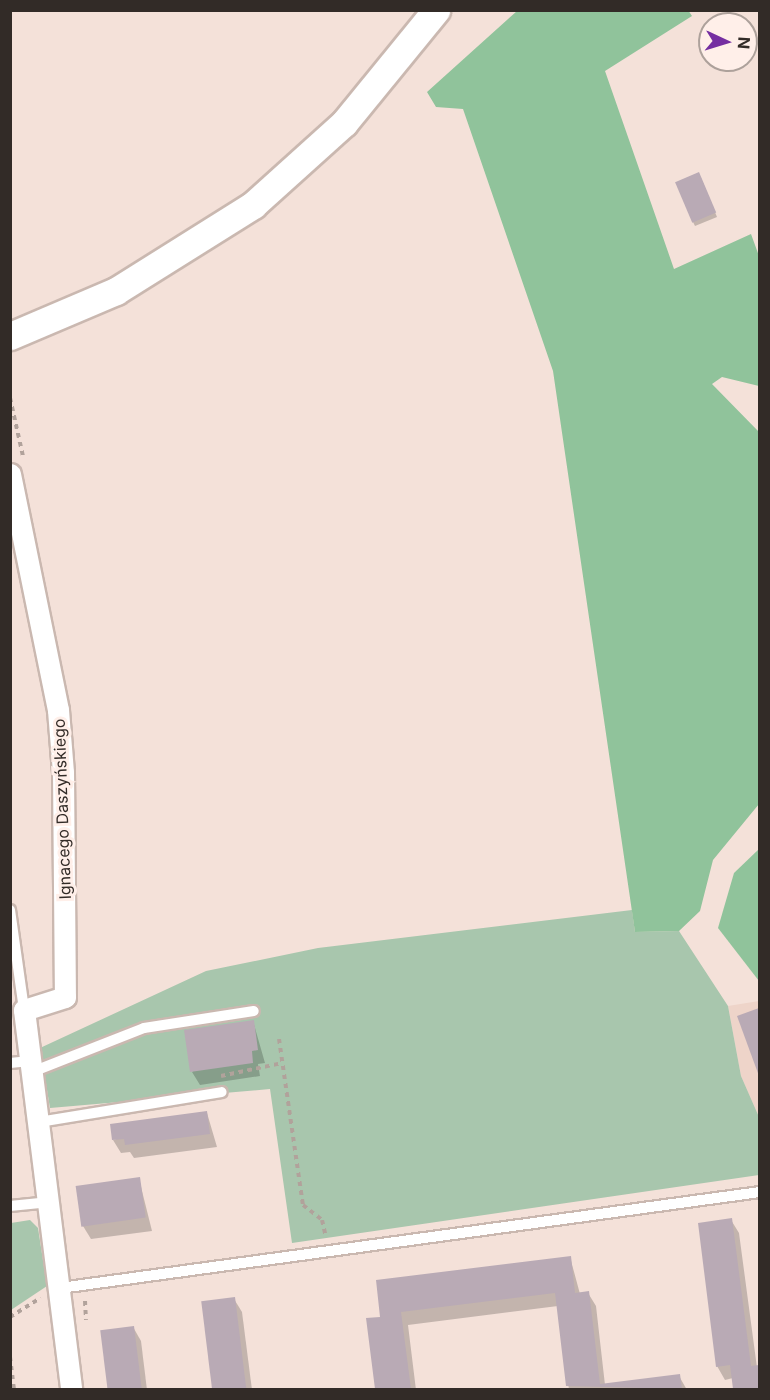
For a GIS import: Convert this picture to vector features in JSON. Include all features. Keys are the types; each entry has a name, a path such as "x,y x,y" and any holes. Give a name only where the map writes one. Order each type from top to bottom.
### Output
{"street":[{"path":"10,336 117,291 253,205 344,123 436,10"},
{"name":"Ignacego Daszyńskiego","path":"10,474 50,666 63,771 65,997 24,1010"},
{"path":"24,1010 24,1065 39,1122 71,1389"}],"lane":[{"path":"10,910 24,1010"},
{"path":"24,1065 144,1028 254,1011"},
{"path":"39,1122 222,1092"},
{"path":"60,1288 759,1192"},
{"path":"10,1206 50,1202"}],"path":[{"path":"279,1039 303,1204 322,1220 329,1252"},
{"path":"222,1092 221,1072 282,1063"},
{"path":"10,1317 60,1288"},
{"path":"10,1357 14,1389"}],"shaded area":[{"path":"759,1001 759,1117 741,1076 728,1006"}],"green space":[{"path":"688,10 692,16 605,71 674,269 751,234 759,256 759,386 722,377 712,384 759,432 759,804 713,860 700,911 679,931 635,932 553,371 463,109 436,107 427,92 517,11"},
{"path":"759,849 759,981 718,928 734,873"},
{"path":"632,910 635,932 679,931 728,1006 741,1076 759,1117 759,1175 292,1243 270,1089 50,1108 40,1048 206,971 318,948"},
{"path":"30,1220 38,1228 47,1286 11,1310 11,1223"}],"building":[{"path":"699,172 716,213 692,223 675,182"},
{"path":"759,1008 759,1076 737,1016"},
{"path":"254,1020 258,1050 252,1051 253,1063 190,1072 184,1030"},
{"path":"207,1111 210,1134 125,1145 124,1139 112,1140 110,1124"},
{"path":"140,1177 146,1218 81,1227 76,1186"},
{"path":"732,1218 751,1366 759,1365 759,1389 733,1389 730,1365 716,1367 698,1223"},
{"path":"571,1256 575,1293 589,1291 600,1384 680,1374 682,1389 566,1386 555,1293 401,1312 411,1389 375,1389 366,1318 380,1317 376,1280"},
{"path":"235,1297 246,1389 212,1390 201,1301"},
{"path":"134,1326 142,1390 108,1390 100,1330"}]}
